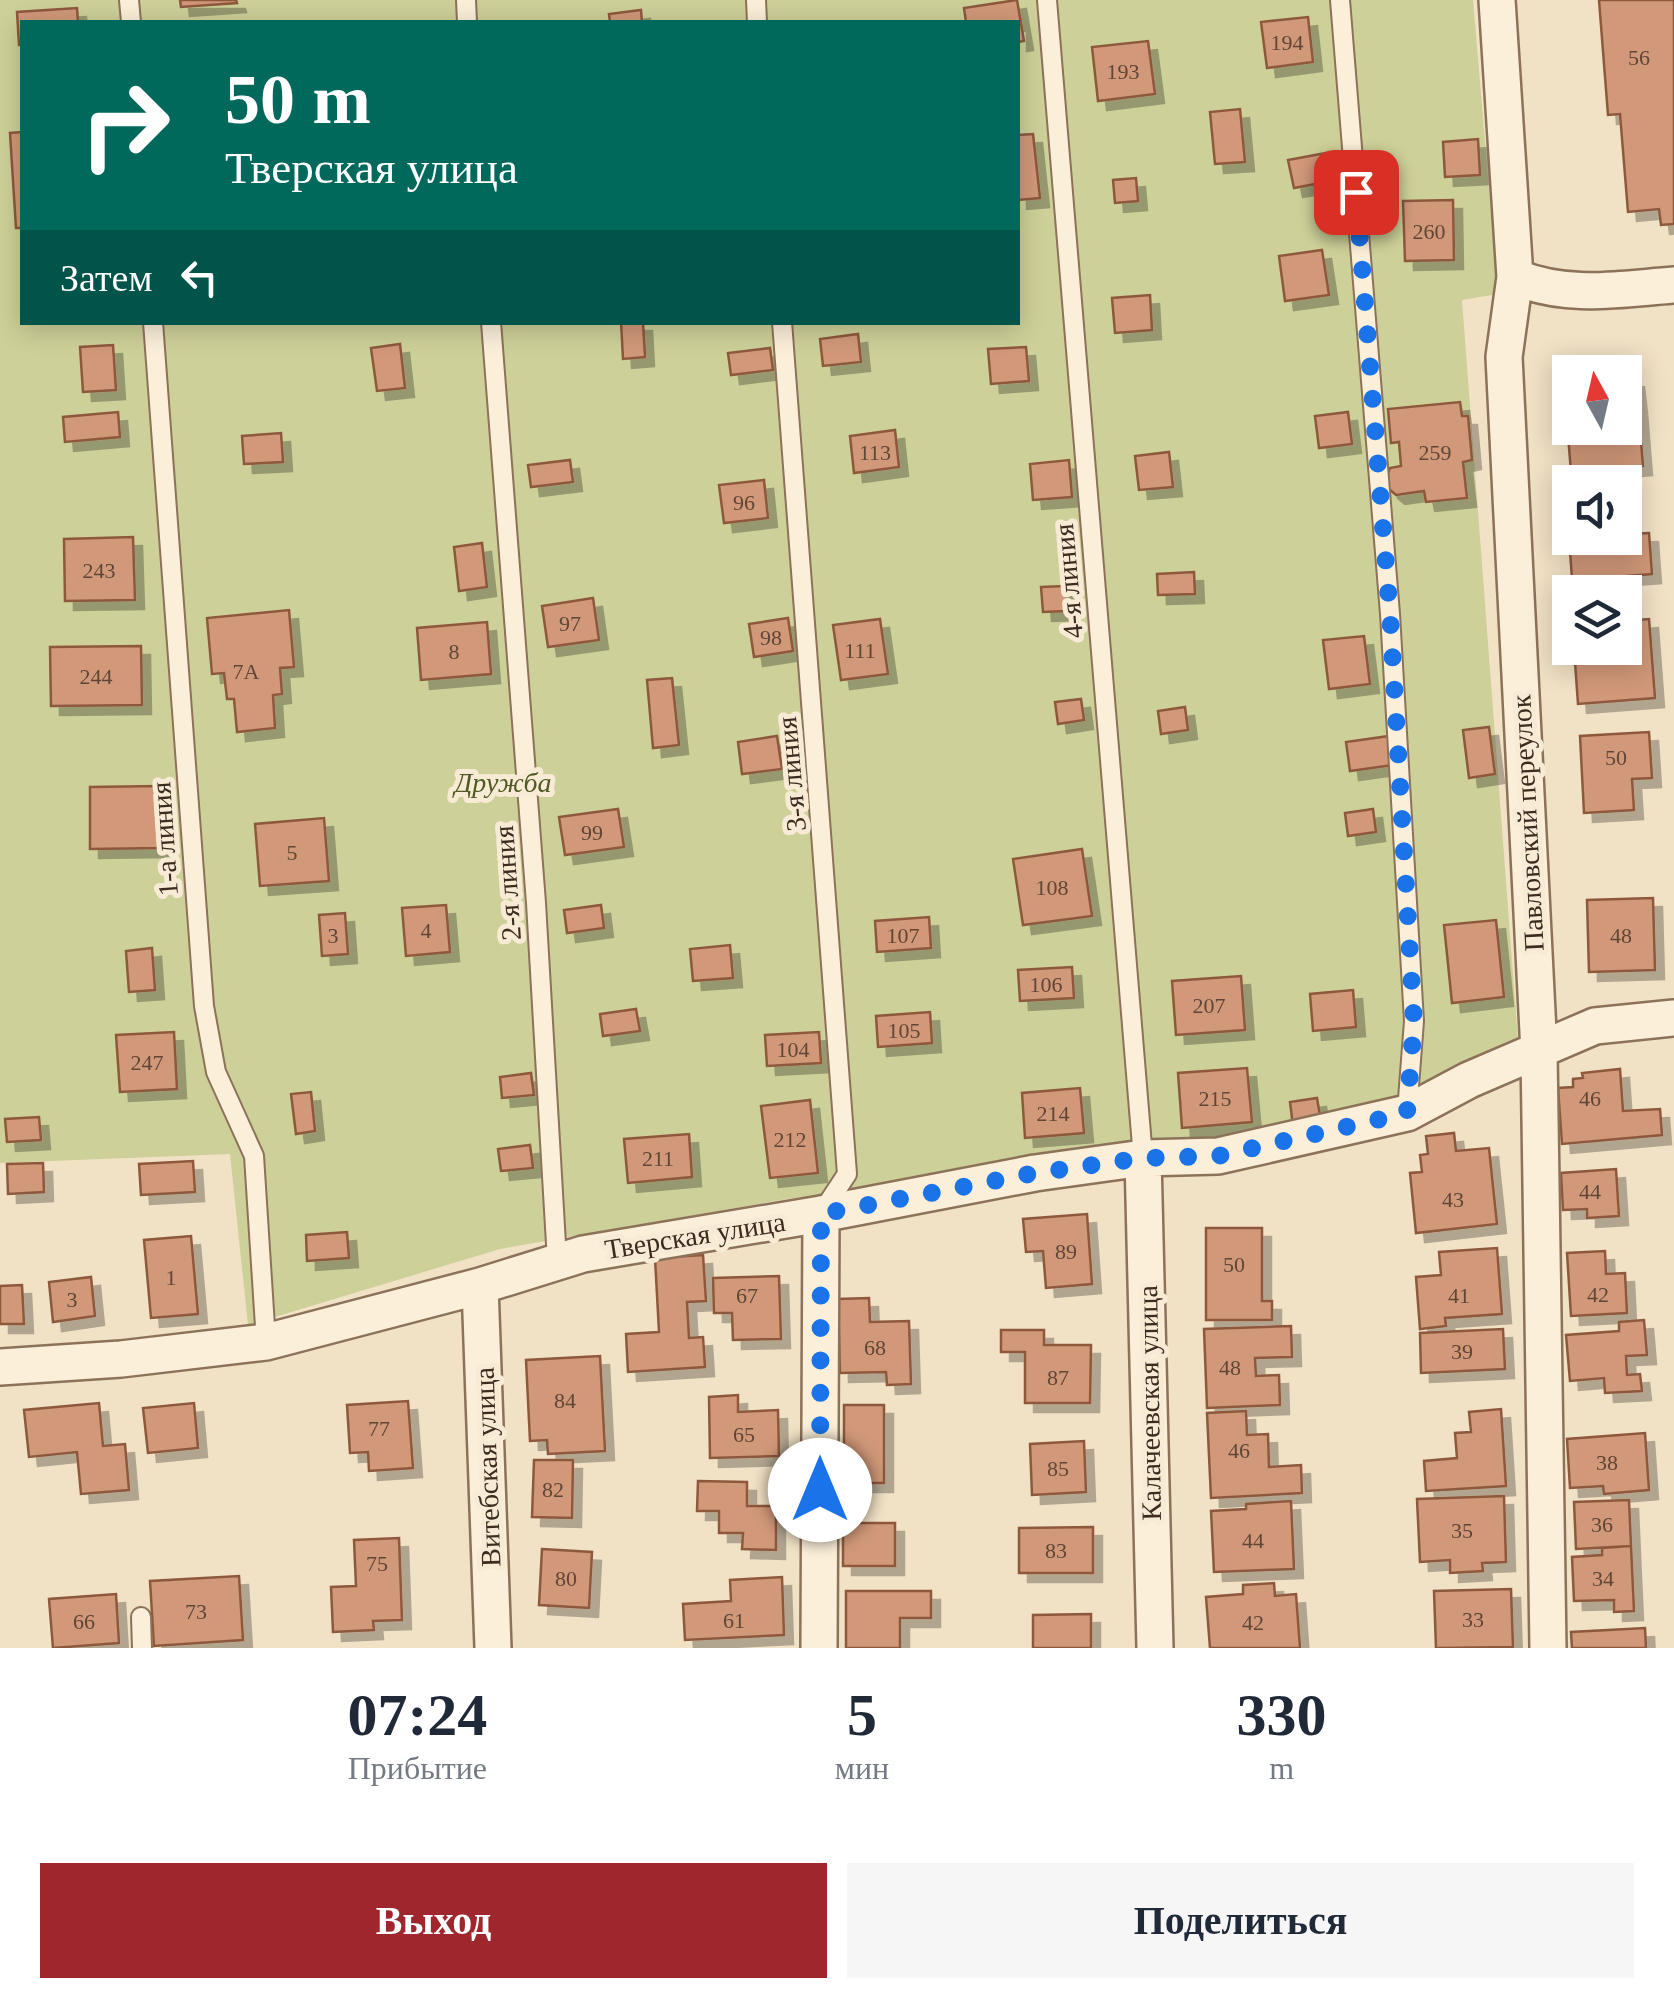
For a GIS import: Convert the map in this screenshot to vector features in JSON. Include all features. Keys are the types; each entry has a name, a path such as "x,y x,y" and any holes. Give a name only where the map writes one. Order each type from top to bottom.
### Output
{"street":[{"name":"Павловский переулок","path":"1498,0 1515,277 1504,357 1539,1052 1548,1648"},
{"path":"1515,277 1543,289 1586,291 1674,285"},
{"name":"Тверская улица","path":"0,1367 121,1359 266,1342 480,1286 582,1254 1035,1173 1143,1158 1218,1156 1407,1113 1469,1080 1595,1026 1674,1018"},
{"name":"Калачеевская улица","path":"1143,1158 1155,1648"},
{"path":"819,1648 821,1214"},
{"name":"Витебская улица","path":"480,1286 493,1648"}],"lane":[{"name":"4-я линия","path":"1048,0 1143,1158"},
{"path":"1340,0 1392,653 1414,1022 1407,1113"},
{"name":"1-а линия","path":"153,325 204,1006 216,1072 254,1156 266,1342"},
{"name":"2-я линия","path":"491,325 536,903 557,1261"},
{"name":"3-я линия","path":"782,325 847,1174 821,1214"},
{"path":"142,1617 142,1648"}],"green space":[{"name":"Дружба","path":"0,0 1473,0 1498,294 1462,300 1518,1040 1420,1112 787,1199 500,1249 248,1325 230,1154 0,1163"}],"building":[{"path":"180,0 236,0 237,3 181,7"},
{"path":"1017,0 1024,41 1020,42 1020,20 966,20 964,8"},
{"path":"1599,0 1674,0 1674,224 1661,225 1659,209 1628,212 1620,114 1608,115"},
{"path":"77,8 78,20 20,20 19,45 17,12"},
{"path":"641,10 642,20 610,20 609,14"},
{"path":"1308,17 1313,62 1267,68 1261,22"},
{"path":"1148,41 1155,94 1098,101 1092,47"},
{"path":"1240,109 1245,162 1215,164 1210,112"},
{"path":"20,132 20,228 16,228 10,133"},
{"path":"1033,134 1040,198 1020,200 1020,135"},
{"path":"1478,139 1480,175 1445,177 1443,142"},
{"path":"1326,153 1331,181 1294,188 1288,160"},
{"path":"1136,178 1138,201 1115,203 1113,180"},
{"path":"1453,200 1454,260 1405,261 1403,201"},
{"path":"1322,250 1329,295 1285,301 1279,256"},
{"path":"1150,295 1152,330 1115,333 1112,298"},
{"path":"621,325 643,325 645,357 623,359"},
{"path":"858,334 861,362 823,366 820,339"},
{"path":"400,344 405,388 377,391 371,348"},
{"path":"113,345 116,390 83,392 80,347"},
{"path":"1026,347 1029,381 991,384 988,349"},
{"path":"770,348 773,370 731,375 728,353"},
{"path":"1460,402 1462,416 1468,416 1472,460 1463,462 1467,498 1426,502 1424,491 1396,495 1386,478 1390,468 1401,466 1399,442 1391,443 1388,409"},
{"path":"118,412 120,437 65,442 63,417"},
{"path":"1348,412 1352,444 1319,448 1315,416"},
{"path":"895,430 899,467 854,473 850,436"},
{"path":"281,433 283,462 244,464 242,436"},
{"path":"1569,445 1641,445 1643,466 1570,465"},
{"path":"1169,452 1173,487 1139,490 1135,456"},
{"path":"570,460 573,482 531,487 528,465"},
{"path":"1069,460 1072,497 1033,500 1030,464"},
{"path":"764,480 768,518 724,523 719,485"},
{"path":"1642,533 1649,533 1652,574 1572,575 1570,555 1642,555"},
{"path":"133,537 135,600 65,601 64,539"},
{"path":"482,543 487,587 459,591 454,547"},
{"path":"1194,572 1195,594 1158,595 1157,574"},
{"path":"1065,586 1067,611 1043,612 1041,587"},
{"path":"593,598 599,640 548,647 542,606"},
{"path":"289,610 294,667 280,668 282,694 273,695 275,728 237,732 234,699 227,699 224,673 212,674 207,618"},
{"path":"788,618 793,651 754,657 749,624"},
{"path":"880,619 888,674 841,680 833,625"},
{"path":"1649,619 1655,698 1578,704 1575,665 1642,665 1642,620"},
{"path":"487,622 491,674 421,680 417,628"},
{"path":"1364,636 1370,684 1329,689 1323,640"},
{"path":"141,646 142,705 51,706 50,647"},
{"path":"672,678 679,745 653,748 647,680"},
{"path":"1081,699 1084,720 1058,724 1055,702"},
{"path":"1185,707 1188,730 1161,734 1158,711"},
{"path":"1489,727 1495,774 1469,778 1463,730"},
{"path":"1649,732 1652,778 1632,779 1634,810 1584,813 1580,736"},
{"path":"777,736 782,769 742,774 738,742"},
{"path":"1389,736 1393,765 1350,771 1346,742"},
{"path":"159,786 160,848 90,849 90,787"},
{"path":"618,809 624,847 565,855 559,817"},
{"path":"1373,809 1376,832 1348,836 1345,813"},
{"path":"324,818 329,881 260,886 255,824"},
{"path":"1082,849 1092,916 1023,925 1013,859"},
{"path":"1653,898 1655,970 1589,972 1587,900"},
{"path":"446,905 450,952 406,956 402,908"},
{"path":"601,905 604,928 567,933 564,910"},
{"path":"345,913 348,954 322,956 319,915"},
{"path":"929,917 931,948 877,952 875,921"},
{"path":"1496,920 1504,997 1452,1003 1444,925"},
{"path":"730,945 733,978 693,981 690,949"},
{"path":"152,948 155,990 129,992 126,951"},
{"path":"1072,967 1074,998 1020,1001 1018,970"},
{"path":"1241,976 1245,1030 1176,1035 1172,981"},
{"path":"1353,990 1356,1027 1313,1031 1310,994"},
{"path":"636,1009 640,1031 603,1036 600,1014"},
{"path":"930,1012 932,1043 878,1047 876,1016"},
{"path":"174,1032 177,1089 120,1092 116,1035"},
{"path":"819,1032 821,1063 767,1066 765,1035"},
{"path":"1247,1068 1252,1122 1182,1128 1178,1073"},
{"path":"1620,1069 1623,1111 1660,1109 1662,1135 1562,1144 1558,1088 1573,1087 1573,1079 1583,1078 1582,1073"},
{"path":"531,1073 534,1095 502,1098 500,1077"},
{"path":"1080,1088 1084,1133 1025,1138 1022,1093"},
{"path":"311,1092 315,1131 296,1134 291,1094"},
{"path":"1317,1098 1321,1122 1293,1126 1290,1102"},
{"path":"810,1100 818,1173 770,1178 761,1106"},
{"path":"39,1117 41,1140 7,1142 5,1119"},
{"path":"1454,1133 1456,1151 1489,1148 1497,1224 1416,1233 1410,1173 1422,1172 1420,1155 1428,1154 1426,1136"},
{"path":"689,1134 692,1177 628,1183 624,1139"},
{"path":"530,1145 533,1168 501,1171 498,1149"},
{"path":"193,1161 195,1192 141,1195 139,1164"},
{"path":"43,1163 44,1192 8,1194 7,1164"},
{"path":"1616,1169 1619,1216 1587,1218 1587,1209 1563,1210 1561,1173"},
{"path":"1087,1214 1092,1284 1046,1288 1043,1251 1026,1252 1023,1219"},
{"path":"1206,1228 1262,1228 1262,1301 1272,1301 1272,1320 1206,1320"},
{"path":"347,1232 349,1258 307,1261 306,1235"},
{"path":"191,1236 198,1314 151,1318 144,1240"},
{"path":"1497,1248 1502,1314 1445,1318 1446,1326 1420,1329 1416,1277 1441,1275 1439,1252"},
{"path":"1605,1251 1606,1274 1625,1273 1627,1313 1571,1316 1567,1253"},
{"path":"703,1255 706,1301 687,1302 689,1338 703,1337 705,1367 628,1372 626,1334 659,1332 655,1258"},
{"path":"779,1276 781,1339 733,1340 732,1313 714,1313 713,1278"},
{"path":"91,1277 95,1316 53,1322 49,1282"},
{"path":"22,1285 24,1324 0,1324 0,1286"},
{"path":"869,1298 870,1322 909,1321 911,1384 887,1385 886,1372 840,1373 838,1299"},
{"path":"1644,1320 1647,1355 1626,1356 1627,1375 1640,1374 1642,1391 1605,1393 1604,1378 1570,1381 1566,1335 1619,1331 1619,1322"},
{"path":"1291,1326 1292,1357 1255,1358 1256,1376 1279,1375 1280,1405 1207,1408 1204,1329"},
{"path":"1503,1329 1505,1369 1421,1373 1420,1333"},
{"path":"1001,1330 1044,1330 1044,1345 1091,1345 1090,1403 1025,1403 1025,1352 1001,1352"},
{"path":"600,1356 605,1451 548,1454 547,1440 530,1441 526,1360"},
{"path":"738,1395 738,1412 778,1410 779,1456 710,1458 709,1397"},
{"path":"408,1401 413,1468 369,1471 368,1452 350,1453 347,1405"},
{"path":"99,1403 103,1446 125,1444 129,1490 81,1494 77,1452 29,1457 24,1410"},
{"path":"194,1403 198,1448 148,1453 143,1408"},
{"path":"844,1405 884,1405 884,1483 844,1483"},
{"path":"1501,1409 1506,1486 1426,1491 1424,1461 1457,1458 1455,1433 1471,1432 1469,1412"},
{"path":"1246,1411 1247,1435 1268,1434 1269,1467 1301,1465 1302,1493 1211,1498 1207,1413"},
{"path":"1645,1433 1649,1490 1604,1494 1603,1486 1570,1488 1567,1439"},
{"path":"1084,1441 1086,1492 1032,1495 1030,1444"},
{"path":"534,1460 573,1460 572,1518 532,1517"},
{"path":"698,1481 747,1482 747,1506 776,1506 776,1550 742,1549 743,1533 719,1533 719,1511 697,1511"},
{"path":"1504,1496 1506,1562 1482,1563 1483,1571 1450,1573 1450,1560 1420,1562 1417,1499"},
{"path":"1629,1500 1631,1546 1576,1549 1574,1502"},
{"path":"1291,1501 1294,1569 1214,1572 1211,1511"},
{"path":"843,1523 895,1523 895,1566 843,1566"},
{"path":"1093,1527 1093,1573 1019,1573 1019,1528"},
{"path":"399,1538 402,1620 373,1621 374,1630 333,1632 331,1587 356,1586 354,1540"},
{"path":"1631,1546 1634,1611 1614,1612 1614,1600 1574,1601 1572,1557 1602,1555 1602,1548"},
{"path":"542,1549 592,1552 589,1608 539,1605"},
{"path":"239,1576 243,1640 154,1646 150,1581"},
{"path":"782,1577 784,1635 685,1640 683,1604 731,1601 730,1580"},
{"path":"1274,1583 1275,1596 1296,1594 1300,1648 1210,1648 1206,1597 1243,1594 1243,1585"},
{"path":"1511,1589 1513,1647 1436,1648 1434,1591"},
{"path":"846,1591 931,1591 931,1618 900,1618 900,1648 846,1648"},
{"path":"116,1594 119,1643 53,1648 49,1599"},
{"path":"1091,1614 1091,1648 1033,1648 1033,1615"},
{"path":"1645,1628 1646,1648 1572,1648 1571,1632"}],"route":[{"path":"820,1490 821,1214 1035,1173 1143,1158 1218,1156 1407,1113 1414,1022 1390,614 1356,192"}]}
